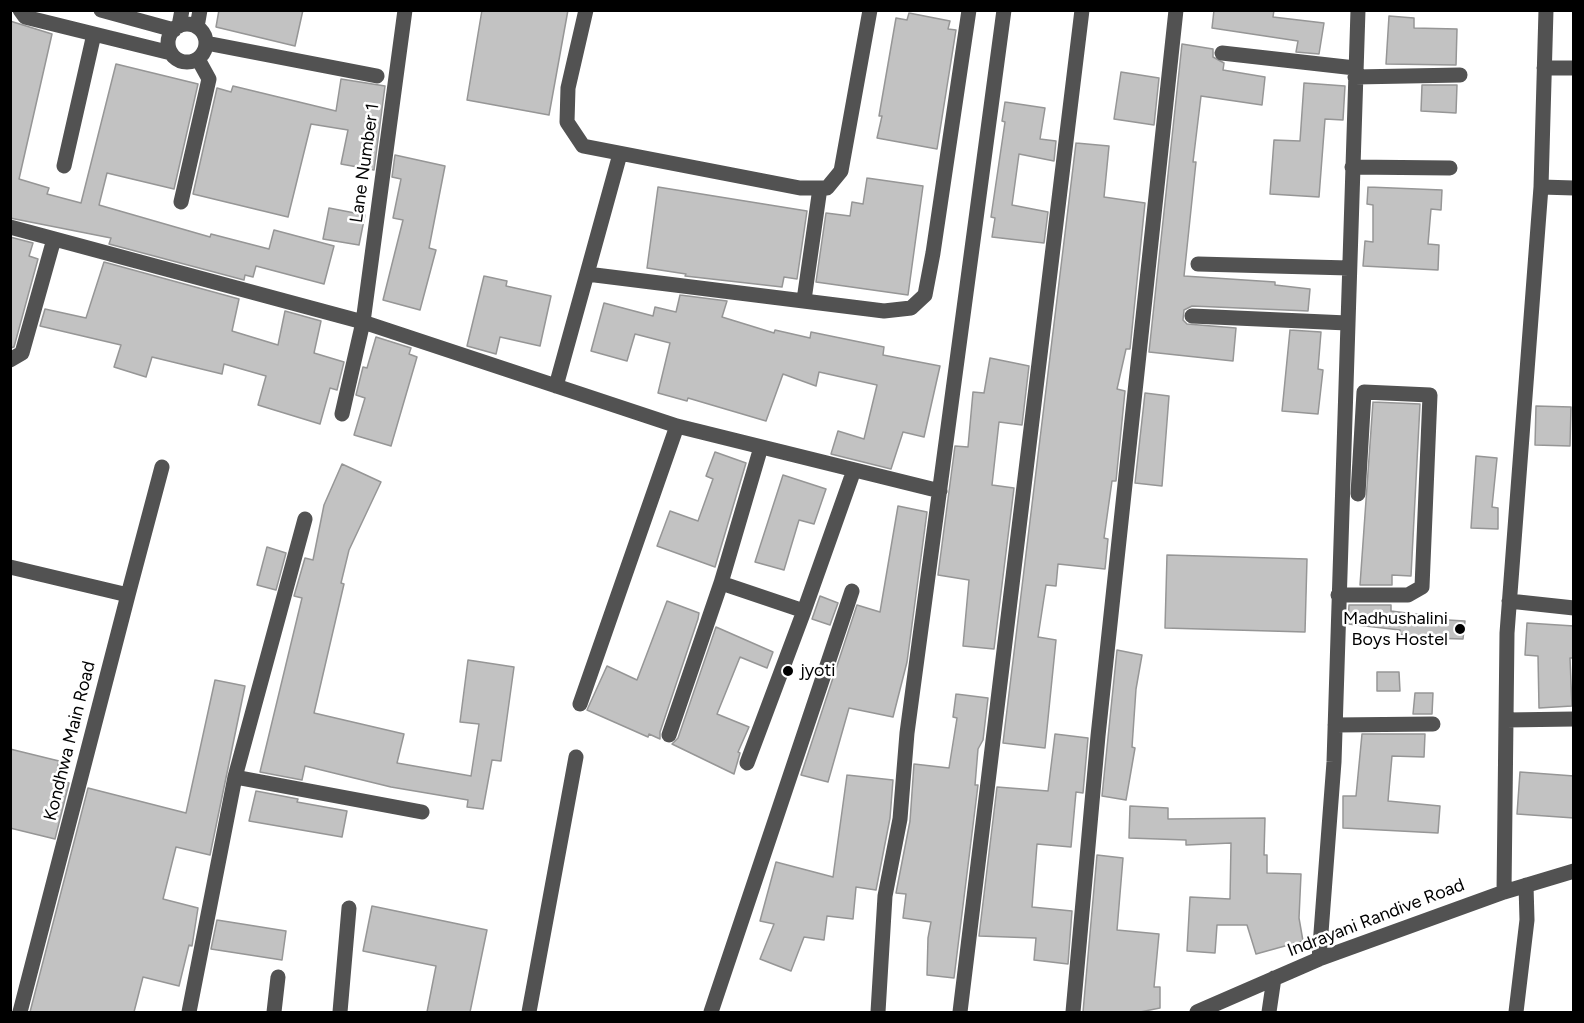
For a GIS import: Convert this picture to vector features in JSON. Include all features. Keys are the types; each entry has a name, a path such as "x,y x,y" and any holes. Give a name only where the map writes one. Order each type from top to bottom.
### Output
{"street":[{"path":"20,10 25,17 171,53 186,62 198,59 206,43 197,27 200,10"},
{"path":"101,10 176,28 197,27"},
{"path":"171,53 169,41 182,10"},
{"name":"Lane Number 1","path":"342,414 363,322 405,10"},
{"path":"586,10 568,87 567,122 583,146 801,188 827,188 841,171 870,10"},
{"path":"587,274 884,311 912,308 925,295 969,10"},
{"path":"878,1012 885,896 900,819 907,733 1004,10"},
{"path":"960,1012 1082,10"},
{"path":"1073,1012 1119,538 1176,10"},
{"path":"1319,959 1335,724 1358,10"},
{"path":"1504,892 1509,601 1541,187 1546,10"},
{"path":"63,166 94,34"},
{"path":"206,43 377,76"},
{"path":"1222,53 1355,73 1460,75"},
{"path":"181,202 209,78 198,59"},
{"path":"1544,68 1574,68"},
{"path":"556,386 620,154"},
{"path":"1352,167 1450,168"},
{"path":"1541,187 1574,188"},
{"path":"804,300 820,188"},
{"path":"10,227 363,322 677,426 940,491"},
{"path":"10,360 22,353 54,239"},
{"path":"1198,264 1349,268"},
{"path":"1192,316 1347,323"},
{"path":"1338,595 1408,595 1422,587 1430,394 1364,392 1358,494"},
{"path":"580,704 677,426"},
{"path":"669,735 721,583 761,447"},
{"name":"Kondhwa Main Road","path":"20,1012 162,467"},
{"path":"747,763 854,470"},
{"path":"189,1012 235,777 305,519"},
{"path":"10,567 128,595"},
{"path":"721,583 804,611"},
{"path":"711,1012 852,591"},
{"path":"1509,601 1574,608"},
{"path":"1506,720 1574,719"},
{"path":"1335,724 1433,724"},
{"path":"529,1012 576,757"},
{"path":"235,777 422,812"},
{"name":"Indrayani Randive Road","path":"1197,1012 1319,959 1504,892 1574,871"},
{"path":"1516,1012 1527,921 1526,885"},
{"path":"340,1012 349,908"},
{"path":"274,1012 278,977"},
{"path":"1269,1012 1275,978"}],"building":[{"path":"219,10 303,10 295,46 216,27"},
{"path":"482,10 568,10 549,115 467,100"},
{"path":"1214,10 1274,10 1273,17 1324,23 1319,54 1296,52 1298,41 1212,28"},
{"path":"909,13 950,21 948,29 956,30 937,149 877,138 896,18 907,20"},
{"path":"1389,16 1414,18 1414,28 1457,29 1456,65 1386,64"},
{"path":"10,21 52,34 19,179 49,188 47,194 81,203 116,64 198,84 174,189 107,173 99,205 210,237 211,234 269,249 274,230 334,246 324,284 256,266 253,277 245,275 244,280 109,244 111,238 10,218"},
{"path":"1182,44 1213,49 1213,57 1224,63 1223,70 1265,77 1262,105 1201,96 1184,276 1275,282 1275,285 1310,289 1308,311 1192,306 1184,310 1183,320 1187,324 1236,328 1233,361 1149,352"},
{"path":"1121,72 1159,78 1154,125 1114,119"},
{"path":"341,79 385,86 374,170 341,164 348,130 311,124 288,217 193,194 217,88 231,92 233,86 336,111"},
{"path":"1304,83 1345,86 1343,120 1325,119 1319,197 1270,194 1274,140 1300,141"},
{"path":"1422,85 1457,85 1456,113 1421,111"},
{"path":"1005,102 1045,108 1040,139 1056,141 1054,161 1019,154 1012,205 1048,212 1044,243 992,237 995,218 991,217 1005,122 1002,121"},
{"path":"1076,143 1109,146 1104,197 1145,203 1130,349 1126,349 1117,389 1125,391 1116,481 1112,481 1104,538 1108,539 1105,569 1058,564 1056,586 1046,585 1038,637 1056,640 1045,748 1003,743"},
{"path":"395,155 445,166 429,248 436,250 420,310 383,300 403,220 393,218 401,179 392,177"},
{"path":"867,178 923,186 908,295 816,282 826,213 850,216 852,202 863,204"},
{"path":"658,187 807,211 797,279 784,277 782,287 685,276 686,274 647,268"},
{"path":"1368,187 1442,190 1441,210 1431,209 1428,244 1439,245 1438,270 1363,266 1365,241 1373,242 1373,205 1367,204"},
{"path":"329,208 365,215 359,245 323,239"},
{"path":"10,237 33,243 29,256 38,259 14,347 10,348"},
{"path":"104,262 239,299 232,331 278,345 285,311 321,321 314,353 344,362 337,390 330,388 320,424 258,405 266,376 224,364 222,374 152,357 146,377 114,367 121,345 40,326 45,309 86,318"},
{"path":"484,276 507,281 506,286 551,296 540,346 500,337 496,354 467,346"},
{"path":"680,295 727,301 722,317 774,333 775,330 810,338 811,332 884,347 883,355 940,366 924,437 903,432 891,469 831,454 838,431 864,439 877,385 819,372 816,386 783,374 766,421 688,398 687,401 658,393 670,343 635,334 627,361 591,351 604,303 653,316 655,307 676,312"},
{"path":"1290,330 1321,332 1318,369 1323,370 1318,414 1282,411"},
{"path":"376,337 411,348 409,354 417,357 391,446 354,435 365,398 356,395 363,367 367,368"},
{"path":"990,358 1029,366 1022,425 999,422 992,485 1014,488 994,649 963,646 969,580 938,575 955,446 968,447 973,392 984,393"},
{"path":"1145,393 1169,396 1162,486 1135,483"},
{"path":"1373,402 1420,404 1411,576 1392,575 1392,585 1360,585"},
{"path":"1536,406 1571,407 1570,446 1535,445"},
{"path":"715,452 746,463 715,567 657,546 670,511 698,521 713,479 706,476"},
{"path":"1476,456 1497,458 1492,507 1498,508 1498,529 1471,528"},
{"path":"342,464 381,482 349,550 341,583 344,584 314,713 404,734 397,763 471,776 479,724 460,722 468,660 514,667 501,761 492,760 483,809 467,807 468,800 391,787 305,766 302,780 260,772 302,598 294,596 305,558 313,560 324,505"},
{"path":"783,475 826,489 814,524 799,520 784,570 755,562"},
{"path":"898,506 927,512 907,662 893,717 849,708 828,782 801,775 857,605 880,612"},
{"path":"267,547 286,553 276,590 257,585"},
{"path":"1167,555 1307,559 1305,632 1165,628"},
{"path":"820,596 838,603 830,625 812,619"},
{"path":"667,601 699,613 660,732 660,739 649,734 648,737 587,710 607,666 637,680"},
{"path":"1349,605 1391,605 1391,611 1431,616 1431,619 1465,621 1463,639 1429,638 1399,634 1400,630 1348,624"},
{"path":"1527,623 1574,626 1574,658 1570,658 1572,706 1539,708 1538,656 1525,655"},
{"path":"716,627 773,652 767,668 740,657 717,714 749,727 738,752 740,753 734,774 672,744 678,738"},
{"path":"1117,650 1142,655 1136,689 1132,747 1135,748 1126,800 1102,796"},
{"path":"1377,672 1399,672 1400,691 1377,691"},
{"path":"215,680 245,686 210,855 176,847 163,899 198,908 192,946 189,945 179,986 143,977 134,1012 30,1012 88,788 186,813"},
{"path":"1415,693 1433,693 1432,714 1413,714"},
{"path":"956,694 988,698 983,740 978,749 975,785 978,785 954,978 927,975 931,922 903,918 906,894 896,893 910,821 914,764 949,768 957,718 953,717"},
{"path":"1055,734 1088,738 1083,793 1076,792 1071,847 1037,844 1032,907 1072,911 1068,964 1034,960 1036,938 979,936 997,787 1048,791"},
{"path":"1362,734 1425,734 1424,757 1392,756 1388,801 1440,806 1438,833 1343,828 1343,796 1356,796"},
{"path":"10,749 59,761 55,779 69,783 55,839 10,828"},
{"path":"1520,772 1574,776 1574,818 1517,814"},
{"path":"847,775 893,780 890,818 876,890 856,887 853,919 827,916 824,940 804,937 791,971 760,959 774,924 760,921 776,862 833,877"},
{"path":"256,791 298,799 297,802 347,811 342,837 249,821"},
{"path":"1130,806 1168,808 1168,819 1265,818 1264,855 1267,855 1267,873 1301,874 1299,918 1303,941 1256,954 1247,925 1217,925 1215,953 1187,951 1190,897 1230,899 1231,843 1186,845 1186,840 1129,838"},
{"path":"1097,855 1123,858 1117,930 1159,934 1154,987 1160,987 1160,1008 1140,1012 1083,1012"},
{"path":"372,906 487,930 470,1012 427,1012 436,966 363,951"},
{"path":"217,920 286,931 282,960 211,949"}],"place":[{"name":"Madhushalini Boys Hostel","path":"1460,629"},
{"name":"jyoti","path":"788,671"}]}
